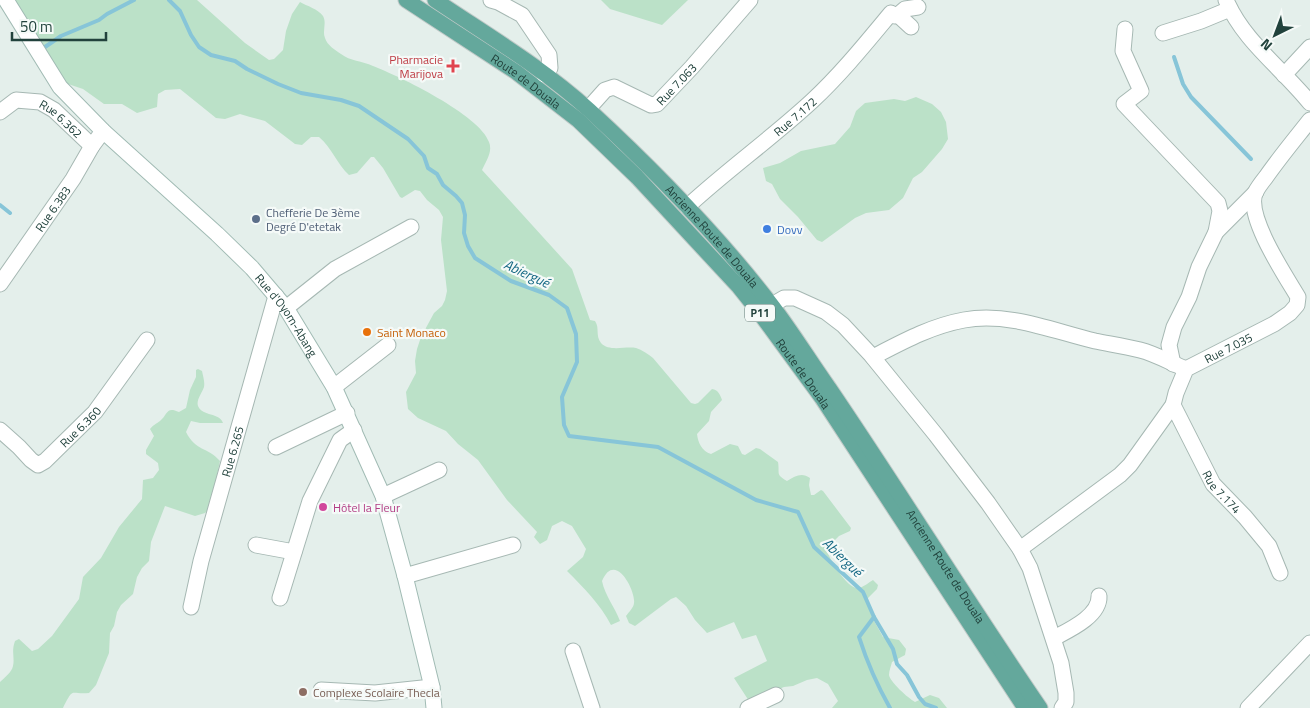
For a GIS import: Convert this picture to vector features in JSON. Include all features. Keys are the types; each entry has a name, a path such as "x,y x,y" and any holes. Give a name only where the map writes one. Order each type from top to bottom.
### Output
{"main road":[{"name":"Route de Douala","path":"406,0 516,72 578,120 744,282 759,312 822,398 1025,708"},
{"name":"Ancienne Route de Douala","path":"435,0 544,75 588,109 687,207 744,282 772,305 870,448 986,629 1040,708"}],"street":[{"name":"Rue d'Oyom-Abang","path":"6,0 60,87 103,131 252,268 286,308 334,387 383,496 432,687 434,708"},
{"path":"491,0 522,15 549,55 550,68 544,75"},
{"name":"Rue 7.063","path":"588,109 605,90 614,87 651,106 657,104 750,0"},
{"path":"911,27 895,14 918,2"},
{"path":"1163,32 1201,21 1228,4 1256,47 1310,102"},
{"name":"Rue 7.172","path":"687,207 729,169 784,126 814,99 895,14"},
{"path":"1020,549 1130,465 1173,405 1176,393 1169,345 1174,327 1189,297 1199,267 1216,232 1220,211 1218,203 1124,104 1141,91 1123,51 1125,29"},
{"path":"1284,75 1310,47"},
{"name":"Rue 6.362","path":"0,112 16,100 40,102 54,110 92,146"},
{"path":"1216,232 1256,192 1284,151 1310,120"},
{"name":"Rue 6.383","path":"0,284 73,179 103,131"},
{"name":"Rue 7.035","path":"1173,364 1274,324 1290,313 1297,305 1298,297 1268,246 1255,214 1253,203 1256,192"},
{"path":"286,308 334,269 411,227"},
{"name":"Rue 6.265","path":"191,607 201,561 276,296"},
{"path":"772,305 784,298 795,298 826,312 843,325 873,358 949,451 1020,549 1030,568 1061,663 1066,693 1066,702 1062,708"},
{"path":"873,358 909,339 942,326 966,320 995,318 1047,327 1096,341 1142,350 1173,364"},
{"name":"Rue 6.360","path":"0,430 38,465 45,461 95,412 147,340"},
{"path":"334,387 388,345"},
{"name":"Rue 7.174","path":"1173,405 1213,484 1269,546 1280,573"},
{"path":"276,447 347,413"},
{"path":"280,598 310,501 340,440 354,430"},
{"path":"383,496 439,470"},
{"path":"256,544 294,552"},
{"path":"405,576 513,545"},
{"path":"1054,638 1080,624 1090,615 1100,600 1100,596"},
{"path":"1248,708 1310,643"},
{"path":"573,651 592,708"},
{"path":"321,690 362,693 432,687"},
{"path":"748,708 776,695"}],"green space":[{"path":"11,0 197,0 245,43 269,60 274,59 283,50 286,31 292,14 300,2 323,16 326,41 336,51 348,58 373,66 419,87 471,120 482,131 490,146 482,170 572,269 590,320 595,321 597,326 598,337 601,343 604,346 613,348 636,348 653,358 691,403 698,403 712,389 720,394 722,400 711,412 709,421 697,434 699,443 705,451 711,454 730,444 738,446 742,454 745,455 756,448 760,449 778,462 779,473 783,479 787,481 796,476 804,475 810,478 811,495 821,490 823,491 851,528 850,531 839,536 826,549 831,559 840,573 855,588 859,588 873,580 878,585 877,589 867,599 873,619 883,637 899,640 906,649 905,655 892,662 889,675 892,682 915,702 930,695 939,698 947,708 832,708 838,701 828,684 817,678 784,687 749,701 734,678 767,661 756,635 742,639 734,622 707,633 686,606 676,597 635,626 629,623 626,616 634,605 632,590 624,576 618,571 613,570 607,573 602,581 605,592 620,621 611,625 597,603 567,571 583,557 586,549 572,526 562,521 552,526 547,540 540,544 534,537 537,532 507,500 478,460 458,444 446,431 418,418 408,409 406,392 416,373 417,349 421,337 434,313 442,306 447,291 441,240 443,217 439,210 420,191 415,190 402,198 400,197 383,168 374,157 371,157 357,173 349,175 319,137 311,137 302,145 295,144 265,121 240,114 225,119 216,118 180,89 165,90 158,94 157,107 137,113 122,104 104,104 83,89 68,84 58,76"},
{"path":"601,0 688,0 662,25 610,9"},
{"path":"916,97 932,104 941,112 946,122 948,139 942,149 922,172 913,178 903,198 889,210 866,213 855,218 822,242 817,240 780,199 772,184 766,181 763,168 780,163 801,151 835,144 850,127 856,111 865,103 894,99 905,101"},
{"path":"196,370 202,371 204,387 198,401 198,406 203,412 218,417 223,423 191,421 186,432 194,443 220,461 210,508 205,513 195,516 165,506 151,542 149,561 137,577 133,594 121,605 117,612 114,626 110,633 109,653 96,685 89,693 71,694 63,708 0,708 0,682 8,675 12,668 15,641 19,639 32,651 38,649 52,636 79,599 83,577 101,558 119,527 142,499 143,480 153,478 159,470 158,463 146,454 146,450 154,436 150,429 169,410 179,412 186,408 190,390 196,377"}],"waterway":[{"path":"45,47 61,36 99,20 134,0"},
{"name":"Abiergué","path":"169,0 180,11 199,47 211,55 235,61 247,69 301,93 341,100 359,106 408,139 424,156 428,168 437,174 443,185 462,203 465,215 464,233 468,246 475,258 511,281 549,295 567,308 576,334 577,362 562,397 564,425 569,436 658,447 756,500 798,512 814,547 863,592 874,617 859,637 865,655 890,708"},
{"path":"1174,57 1183,84 1191,97 1251,159"},
{"path":"0,205 10,213"},
{"path":"874,617 893,649 897,664 907,675 919,697 925,704 936,708"}],"place":[{"name":"Pharmacie Marijova","path":"453,66"},
{"name":"Chefferie De 3ème Degré D'etetak","path":"256,219"},
{"name":"Dovv","path":"767,229"},
{"name":"Saint Monaco","path":"367,332"},
{"name":"Hôtel la Fleur","path":"323,507"},
{"name":"Complexe Scolaire Thecla","path":"303,692"}]}
